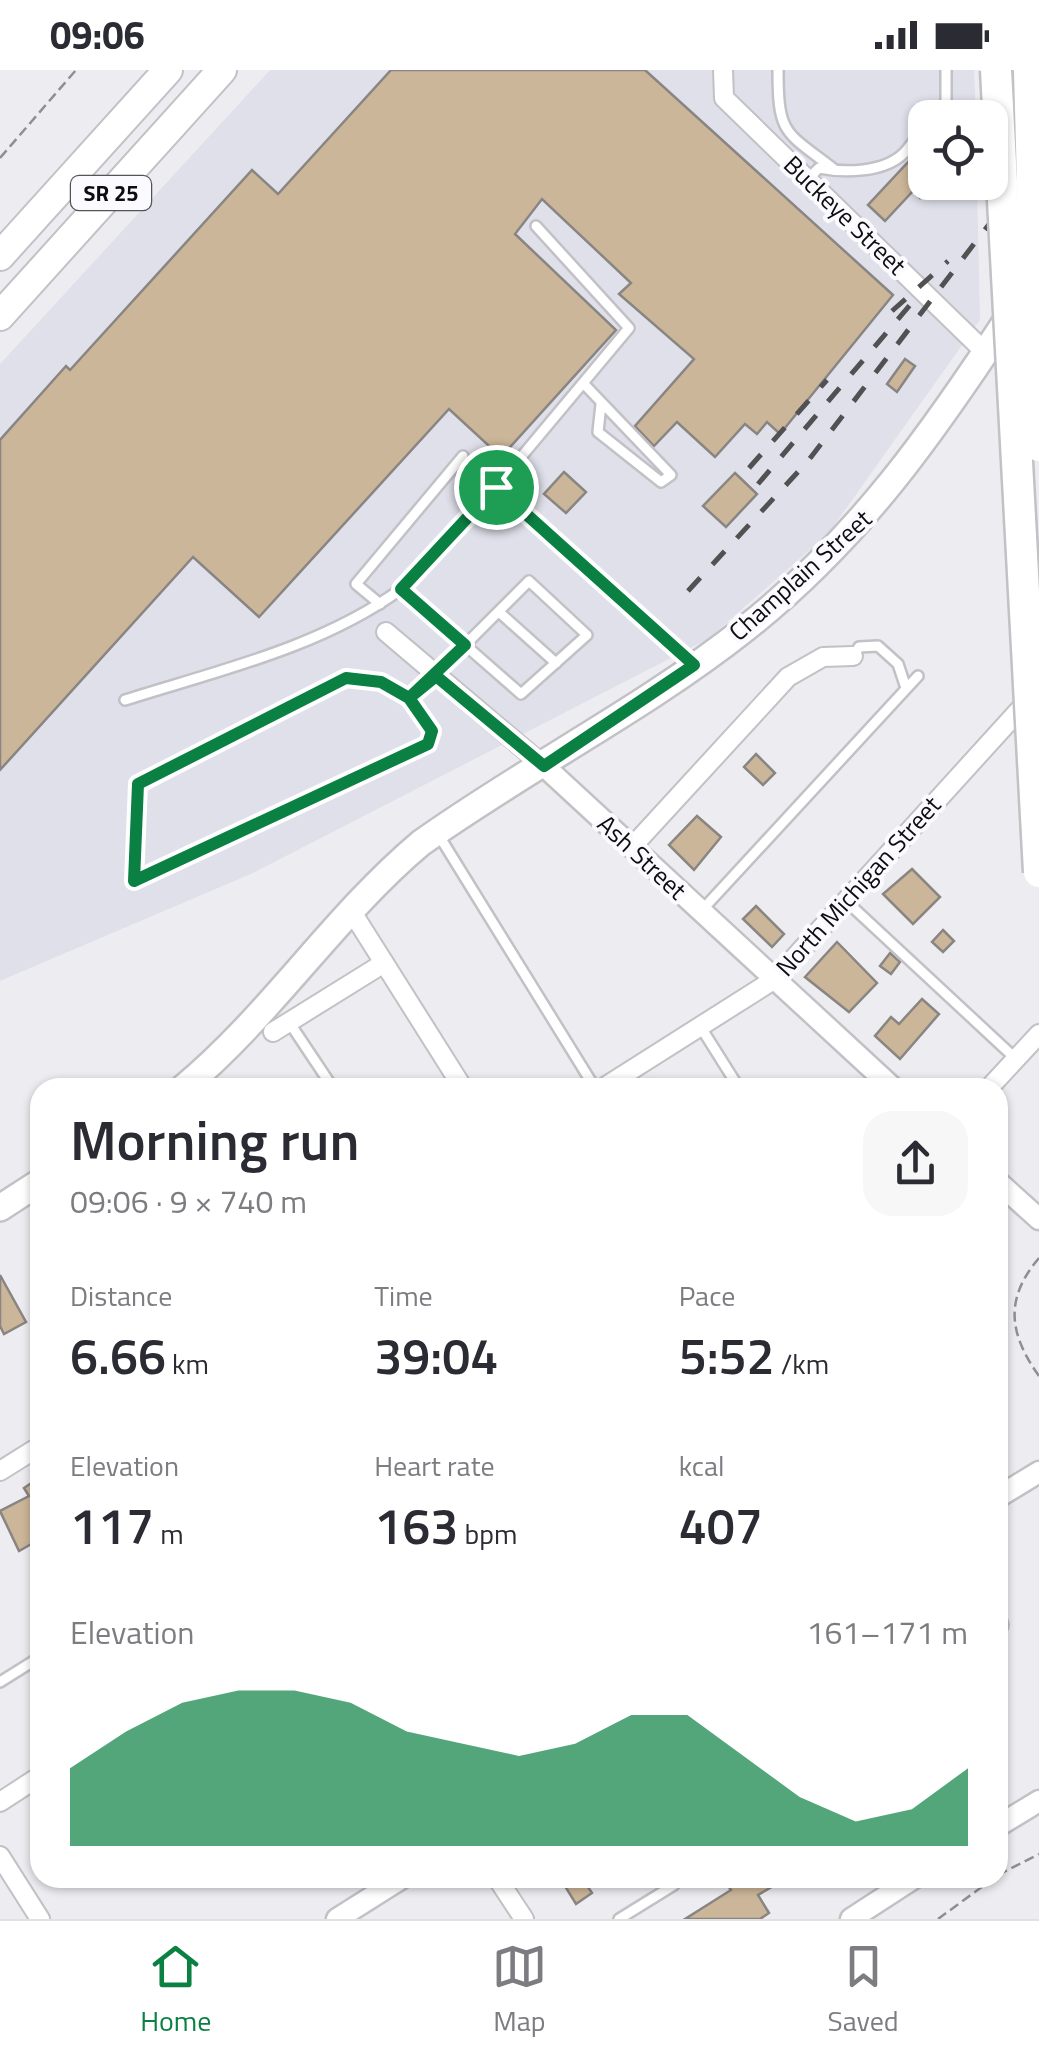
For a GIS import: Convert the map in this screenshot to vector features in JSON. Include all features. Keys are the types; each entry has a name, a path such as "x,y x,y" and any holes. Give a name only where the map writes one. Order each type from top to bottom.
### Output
{"highway":[{"path":"996,70 1039,872"},
{"path":"1029,70 1039,446"}],"main road":[{"name":"SR 25","path":"0,256 168,70"},
{"name":"SR 25","path":"0,316 222,70"},
{"name":"Champlain Street","path":"194,1078 233,1042 384,874 436,832 544,766 694,665 772,606 874,509 1039,272"},
{"path":"0,1208 30,1188"}],"street":[{"name":"Buckeye Street","path":"723,70 724,98 992,344"},
{"name":"Ash Street","path":"386,632 544,766 882,1078"},
{"path":"631,848 788,677 823,657 853,656"},
{"name":"North Michigan Street","path":"619,1078 775,979 1039,688"},
{"path":"352,912 458,1078"},
{"path":"281,1027 384,963"},
{"path":"998,1078 1039,1034"},
{"path":"1008,1191 1039,1219"},
{"path":"0,1472 30,1452"},
{"path":"1008,1491 1039,1472"},
{"path":"0,1802 30,1782"},
{"path":"1008,1820 1039,1801"},
{"path":"0,1856 40,1919"},
{"path":"337,1919 386,1888"},
{"path":"504,1888 524,1919"},
{"path":"851,1919 899,1888"}],"lane":[{"path":"778,70 778,116 784,129 837,172"},
{"path":"946,70 946,100"},
{"path":"808,179 818,168 837,172 884,166 908,148"},
{"path":"125,700 270,654 380,604 401,589 496,487 630,328 536,226"},
{"path":"584,384 671,474 660,482 598,432 602,404"},
{"path":"380,604 356,584 463,456"},
{"path":"496,487 694,665"},
{"path":"401,589 465,645 521,694 586,634 529,582 498,612 465,645 434,676 409,698"},
{"path":"498,612 556,663"},
{"path":"853,656 859,647 878,646 898,664 906,688"},
{"path":"700,912 918,676"},
{"path":"346,678 381,682 409,698 432,731 428,744 134,881 138,784 156,772 346,678"},
{"path":"436,832 589,1078"},
{"path":"846,900 1016,1058"},
{"path":"700,1026 734,1078"},
{"path":"281,1027 324,1078"},
{"path":"0,1682 30,1663"},
{"path":"619,1919 636,1914 670,1888"}],"path":[{"path":"0,158 76,70"},
{"path":"1039,1258 1020,1282 1013,1314 1019,1346 1039,1376"},
{"path":"1008,1870 1039,1854"},
{"path":"938,1919 980,1888"}],"shaded area":[{"path":"270,70 974,70 975,100 908,100 908,200 977,200 980,320 828,534 708,639 253,873 0,981 0,364"}],"building":[{"path":"391,70 645,70 893,295 780,434 767,422 757,434 745,424 715,457 677,422 654,446 635,426 694,359 619,294 631,283 542,199 515,234 616,330 501,457 449,409 259,617 193,557 0,770 0,440 66,366 70,370 252,170 278,194"},
{"path":"908,162 908,196 885,221 868,205"},
{"path":"905,359 915,366 897,392 887,384"},
{"path":"564,472 586,492 566,513 544,494"},
{"path":"735,473 757,494 726,527 703,506"},
{"path":"756,754 775,773 763,785 744,767"},
{"path":"697,816 721,837 694,870 669,845"},
{"path":"912,869 940,897 913,924 883,894"},
{"path":"756,906 784,934 772,947 743,919"},
{"path":"943,930 954,941 943,952 932,942"},
{"path":"837,942 877,983 849,1012 805,977"},
{"path":"890,953 900,962 891,974 880,966"},
{"path":"922,999 939,1014 900,1059 875,1036 891,1017 899,1024"},
{"path":"0,1275 26,1322 4,1334 0,1326"},
{"path":"30,1484 30,1545 19,1551 0,1511 29,1496 24,1488"},
{"path":"566,1888 589,1888 592,1893 576,1904"},
{"path":"770,1888 758,1895 769,1913 760,1919 685,1919 731,1890"}],"railway":[{"path":"688,591 808,461 1039,159"},
{"path":"892,311 948,261"},
{"path":"758,484 910,305"},
{"path":"749,468 827,380"}],"route":[{"path":"496,487 401,589 465,645 409,698 381,682 346,678 138,784 134,881 428,744 432,731 409,698 436,676 544,766 694,665 496,487"}]}
